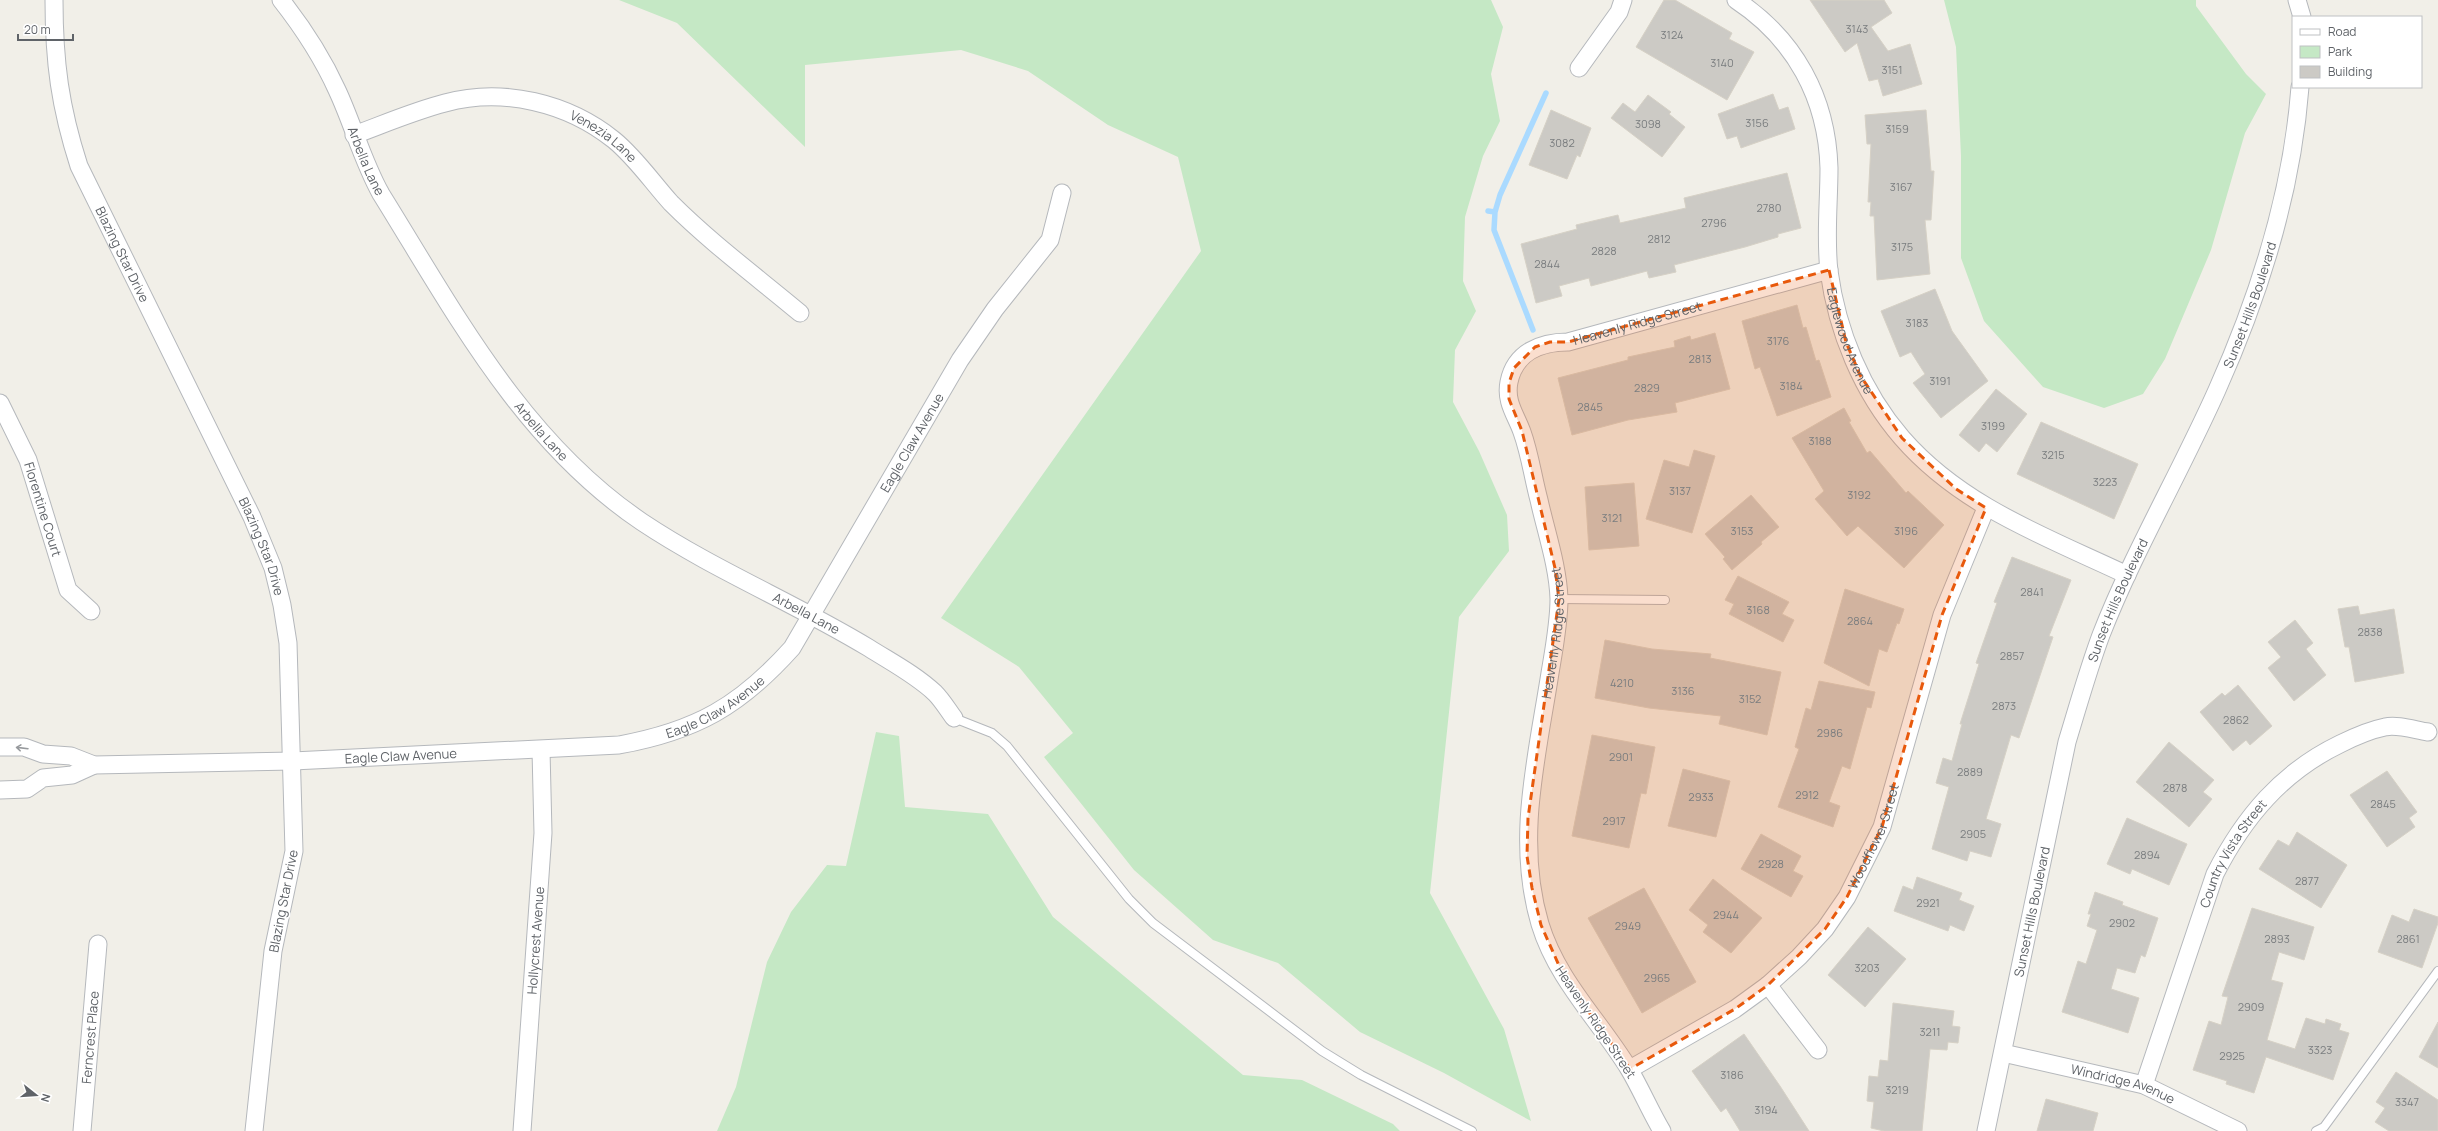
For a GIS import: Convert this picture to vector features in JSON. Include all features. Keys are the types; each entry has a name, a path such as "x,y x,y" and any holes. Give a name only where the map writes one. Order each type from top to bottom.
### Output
{"street":[{"name":"Blazing Star Drive","path":"54,0 54,42 58,84 66,126 79,166 252,517 272,568 282,605 288,643 293,761 294,851 273,951 254,1131"},
{"name":"Arbella Lane","path":"281,0 317,51 338,91 366,167 381,194 495,376 527,417 560,453 601,490 641,521 684,548 812,615 921,681 936,694 954,718"},
{"path":"1579,68 1619,12 1623,0"},
{"name":"Eaglewood Avenue","path":"1736,0 1755,12 1778,34 1797,58 1812,85 1821,112 1827,141 1827,244 1834,303 1846,342 1860,375 1880,409 1902,438 1928,466 1956,488 1986,508 2127,575"},
{"path":"2297,0 2302,16"},
{"path":"2302,16 2305,0"},
{"name":"Sunset Hills Boulevard","path":"1986,1131 2067,742 2101,635 2127,575 2217,391 2249,314 2266,265 2284,195 2297,122 2300,88"},
{"name":"Venezia Lane","path":"354,135 446,103 476,98 503,97 530,100 561,109 588,122 614,140 699,229 800,313"},
{"name":"Eagle Claw Avenue","path":"0,747 24,746 43,754 71,756 94,764 293,761 542,750 619,745 651,740 683,729 713,716 741,697 769,673 792,648 960,360 995,309 1050,240 1062,192"},
{"name":"Heavenly Ridge Street","path":"1662,1131 1630,1069 1565,979 1541,925 1532,888 1527,856 1528,818 1556,638 1559,599 1555,568 1522,431 1509,399 1509,383 1514,368 1523,356 1535,347 1550,342 1568,342 1829,270"},
{"name":"Florentine Court","path":"0,403 28,460 68,590 91,611"},
{"name":"Woodflower Street","path":"1630,1069 1735,1009 1768,985 1799,957 1825,929 1847,897 1882,827 1942,615 1986,508"},
{"name":"Country Vista Street","path":"2144,1086 2215,874 2230,844 2248,818 2270,793 2294,771 2322,752 2354,737 2387,726 2428,732"},
{"name":"Hollycrest Avenue","path":"522,1131 543,833 542,750"},
{"path":"43,754 43,778"},
{"name":"Eagle Claw Avenue","path":"0,790 27,789 43,778 72,775 94,764"},
{"name":"Ferncrest Place","path":"82,1131 98,944"},
{"path":"1768,985 1818,1050"},
{"name":"Windridge Avenue","path":"2003,1053 2144,1086 2238,1131"}],"lane":[{"path":"1559,599 1665,600"},
{"path":"954,718 992,732 1007,746 1129,899 1172,938 1344,1065 1472,1131"},
{"path":"2316,1131 2324,1127 2438,971"}],"highlighted area":[{"path":"1829,270 1846,342 1860,375 1902,438 1956,489 1986,508 1942,615 1882,827 1847,897 1825,929 1768,985 1735,1009 1630,1069 1565,979 1541,925 1532,888 1527,856 1528,818 1559,599 1555,568 1522,431 1509,399 1509,383 1514,368 1535,347 1550,342 1568,342"}],"green space":[{"path":"619,0 1491,0 1503,27 1491,74 1500,121 1483,156 1465,217 1463,281 1476,311 1455,350 1453,402 1479,451 1507,515 1509,551 1459,617 1430,893 1504,1029 1531,1121 1444,1073 1360,1032 1278,963 1213,940 1134,870 1044,757 1073,733 1019,667 941,618 1201,251 1178,157 1108,125 1028,71 961,50 805,65 805,147 677,23"},
{"path":"1944,0 2196,0 2196,6 2246,74 2266,94 2245,133 2211,250 2165,359 2143,394 2104,408 2043,387 1984,321 1961,258 1961,156 1956,47"},
{"path":"876,732 899,736 905,807 988,814 1053,917 1243,1075 1302,1080 1393,1124 1400,1131 717,1131 736,1087 767,962 791,912 827,865 846,866"}],"building":[{"path":"1664,0 1675,0 1732,33 1729,39 1754,52 1727,100 1636,47"},
{"path":"1810,0 1884,0 1892,13 1871,27 1888,51 1910,44 1922,84 1883,96 1878,79 1869,81 1857,43 1845,52"},
{"path":"1773,94 1779,110 1788,107 1795,129 1741,148 1737,136 1727,139 1718,114"},
{"path":"1648,95 1671,112 1669,114 1685,127 1662,157 1611,118 1623,103 1635,112"},
{"path":"1551,110 1591,128 1580,157 1577,155 1567,179 1529,165"},
{"path":"1926,110 1931,171 1934,171 1931,220 1925,220 1930,274 1877,280 1874,216 1870,216 1871,202 1868,202 1871,144 1867,144 1865,115"},
{"path":"1787,173 1801,228 1778,234 1778,237 1745,247 1674,265 1676,272 1649,278 1647,271 1591,286 1589,278 1559,286 1562,296 1536,303 1521,244 1577,229 1576,225 1618,215 1620,223 1686,208 1684,198"},
{"path":"1935,289 1952,331 1988,381 1941,418 1913,383 1925,374 1911,352 1900,357 1881,311"},
{"path":"1797,305 1803,328 1806,327 1816,361 1819,360 1831,397 1777,416 1760,367 1755,369 1742,321"},
{"path":"1715,333 1730,389 1675,403 1677,412 1628,420 1572,435 1558,378 1628,360 1628,357 1675,347 1674,341 1690,336 1691,340"},
{"path":"1996,389 2027,414 1997,452 1986,443 1979,452 1959,435"},
{"path":"1844,408 1851,421 1849,422 1867,453 1870,451 1906,493 1908,491 1944,525 1904,568 1858,526 1847,536 1815,499 1824,491 1792,438"},
{"path":"2041,422 2138,464 2114,519 2017,474"},
{"path":"1694,450 1715,456 1692,533 1646,519 1664,460 1689,467"},
{"path":"1634,483 1639,546 1589,550 1585,487"},
{"path":"1751,495 1779,527 1732,570 1723,559 1725,557 1705,534"},
{"path":"2012,557 2071,580 2049,636 2053,637 2019,738 2011,735 1986,819 2001,824 1991,857 1970,851 1967,861 1932,849 1949,787 1936,783 1943,758 1952,761 1962,724 1960,724 1979,664 1976,663 1997,603 1994,602"},
{"path":"1738,576 1789,602 1782,614 1794,620 1783,642 1729,614 1734,604 1725,600"},
{"path":"1845,589 1904,609 1899,624 1897,623 1887,652 1879,649 1869,686 1824,663"},
{"path":"2358,606 2360,615 2394,609 2404,673 2355,682 2349,647 2345,647 2338,609"},
{"path":"2295,620 2313,643 2306,649 2326,675 2294,701 2268,668 2281,657 2268,642"},
{"path":"1605,640 1652,649 1711,654 1710,658 1781,672 1767,735 1719,724 1721,716 1649,708 1595,698"},
{"path":"1819,681 1875,692 1871,708 1867,707 1850,769 1842,766 1829,802 1840,806 1833,827 1778,807 1799,749 1795,747 1806,708 1811,710"},
{"path":"2238,685 2272,726 2250,745 2246,740 2233,751 2200,712 2222,693 2225,696"},
{"path":"1592,735 1655,747 1646,794 1641,793 1629,848 1572,836"},
{"path":"2169,742 2214,780 2203,792 2212,799 2189,827 2136,782"},
{"path":"1683,769 1730,781 1716,837 1668,826"},
{"path":"2387,771 2417,812 2409,818 2415,827 2387,847 2350,795"},
{"path":"2127,818 2187,844 2169,885 2132,869 2130,874 2107,864"},
{"path":"2297,832 2347,865 2321,908 2259,869 2278,840 2289,846"},
{"path":"1761,834 1801,856 1793,871 1803,876 1791,897 1741,869"},
{"path":"1917,877 1962,893 1959,900 1974,906 1964,931 1950,925 1948,931 1894,911 1903,886 1913,890"},
{"path":"1713,879 1762,918 1731,953 1703,932 1708,925 1689,910"},
{"path":"1644,888 1696,982 1642,1013 1588,918"},
{"path":"2095,892 2123,902 2122,905 2158,918 2145,957 2141,955 2135,973 2117,968 2111,989 2139,998 2128,1033 2062,1012 2078,961 2086,964 2097,930 2087,926 2091,914 2088,914"},
{"path":"2252,908 2314,927 2304,960 2279,952 2271,980 2283,983 2267,1040 2295,1049 2306,1018 2325,1024 2326,1019 2341,1024 2339,1030 2349,1033 2333,1080 2266,1057 2254,1093 2226,1084 2227,1081 2193,1070 2209,1021 2221,1025 2228,997 2222,996"},
{"path":"2414,909 2438,917 2438,923 2422,968 2378,952 2392,915 2409,922"},
{"path":"1868,927 1906,959 1865,1007 1828,975"},
{"path":"1893,1003 1954,1011 1952,1026 1960,1027 1958,1043 1948,1042 1947,1050 1930,1049 1922,1131 1884,1131 1871,1128 1874,1102 1867,1101 1869,1076 1878,1077 1880,1060 1888,1061"},
{"path":"2438,1022 2438,1068 2419,1057"},
{"path":"1744,1034 1809,1131 1740,1131 1726,1108 1721,1112 1692,1071"},
{"path":"2396,1072 2438,1100 2438,1131 2389,1131 2375,1122 2385,1108 2376,1102"},
{"path":"2046,1099 2098,1113 2093,1131 2037,1131"}],"waterway":[{"path":"1495,212 1500,195 1546,93"},
{"path":"1488,211 1495,212 1494,230 1533,330"}]}
